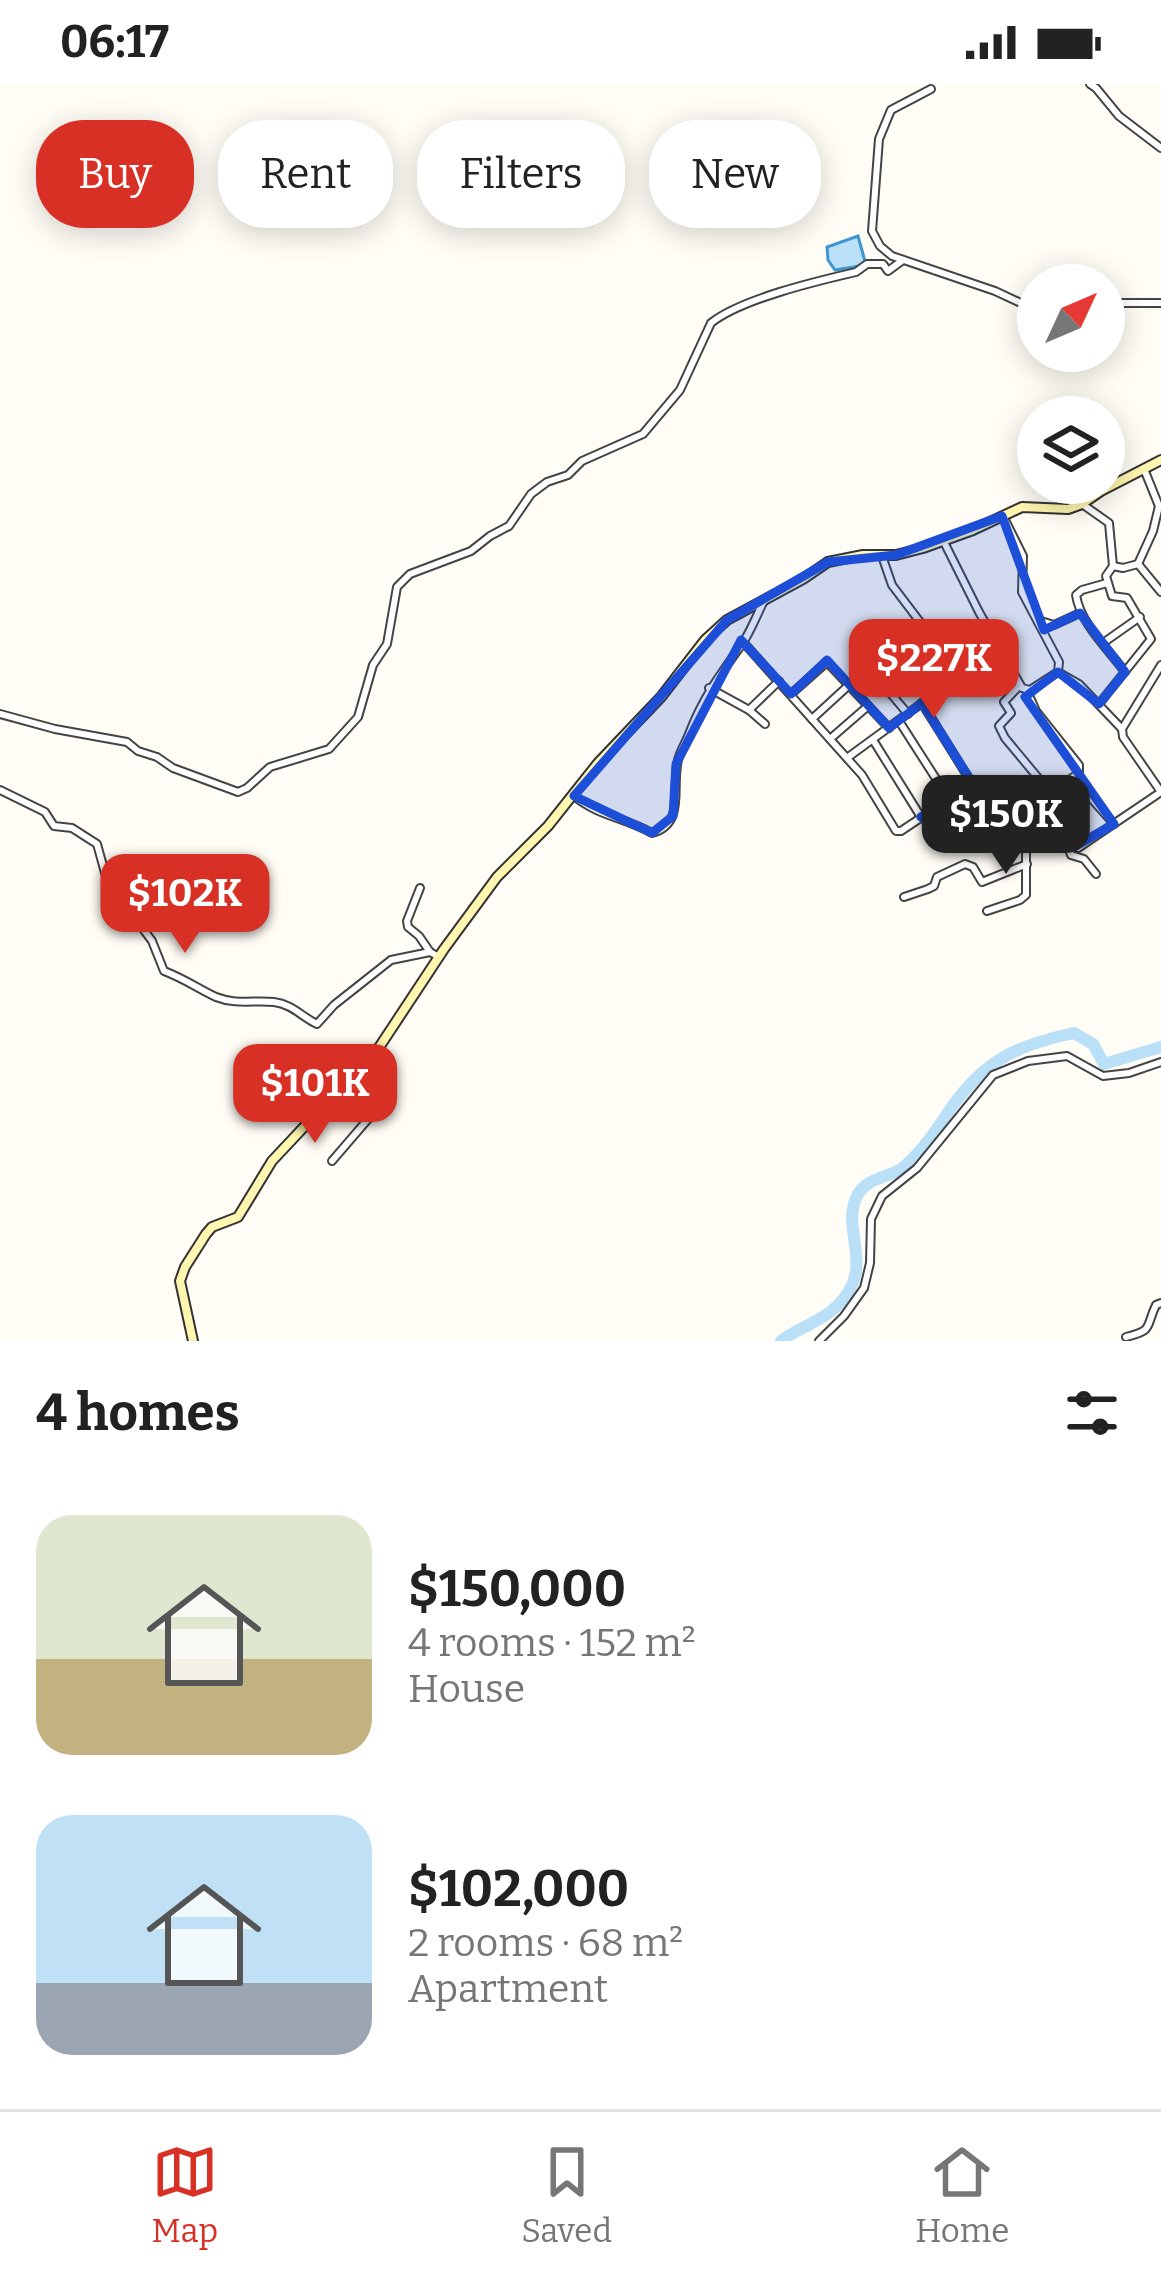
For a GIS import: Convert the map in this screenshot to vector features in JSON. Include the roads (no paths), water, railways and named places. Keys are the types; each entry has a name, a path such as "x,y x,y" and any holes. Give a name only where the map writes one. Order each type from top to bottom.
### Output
{"main road":[{"path":"1125,479 1161,460"},
{"path":"193,1341 180,1281 206,1234 238,1217 272,1161 364,1065 400,1018 438,952 497,877 548,826 705,640 727,620 828,562 896,555 1022,507 1082,504"}],"street":[{"path":"1090,84 1119,116 1160,144"},
{"path":"931,89 891,110 879,139 872,231 892,256 1017,301"},
{"path":"0,714 127,742 173,767 238,792 270,767 329,749 358,717 374,664 387,644 397,587 410,574 471,551 509,526 531,494 547,482 643,434 680,390 716,318 752,300 856,272 867,264 883,264 888,271 904,260"},
{"path":"1125,304 1161,303"},
{"path":"1113,566 1138,564 1153,532 1159,506 1144,469"},
{"path":"1082,504 1109,523 1113,566"},
{"path":"943,540 1004,658 1024,688 1036,711 1079,765 1073,779 1045,785 998,725 1011,713 1004,701 1024,688 1041,686 1058,672 1059,662 1022,592 1023,556 1002,516"},
{"path":"882,556 892,585 942,651 953,655 970,676"},
{"path":"1138,564 1161,592"},
{"path":"1099,704 1151,639 1126,598 1112,596 1107,572 1113,566"},
{"path":"1107,584 1078,592 1076,600 1080,613 1125,672"},
{"path":"574,796 603,815 652,833 664,830 674,816 676,764 695,715 744,643 764,601"},
{"path":"1037,619 1054,626 1080,613"},
{"path":"1103,643 1140,617"},
{"path":"744,643 862,775 896,831 968,789 970,780 922,703"},
{"path":"916,675 940,659 942,651"},
{"path":"848,758 922,703 1004,658"},
{"path":"791,694 827,662 889,728"},
{"path":"908,714 881,682 902,662 934,696"},
{"path":"1122,729 1161,664"},
{"path":"1058,672 1079,684 1122,729 1161,792 1078,848 1062,835"},
{"path":"749,710 779,681"},
{"path":"812,719 849,685"},
{"path":"710,688 765,724"},
{"path":"830,739 868,706"},
{"path":"899,721 949,800"},
{"path":"873,740 921,817 943,828"},
{"path":"1073,779 1114,824"},
{"path":"0,790 45,812 54,826 72,828 97,844 107,880 152,940 164,970 214,996 234,1002 279,1002 316,1024 392,960 438,952"},
{"path":"930,837 978,808 1036,801 1044,806 1071,855 1084,859 1096,874"},
{"path":"1014,842 1044,842 1062,835"},
{"path":"987,911 1024,898 1026,843"},
{"path":"904,897 934,886 934,879 965,864 973,867 982,882 1027,864"},
{"path":"420,888 408,927 438,952"},
{"path":"819,1341 864,1288 871,1219 882,1196 917,1168 993,1075 1028,1061 1067,1056 1103,1076 1161,1062"},
{"path":"332,1161 372,1109 370,1077 364,1065"},
{"path":"1126,1337 1145,1332 1161,1303"}],"water":[{"path":"858,236 866,265 835,270 827,247"}],"waterway":[{"path":"781,1341 830,1312 848,1292 857,1263 852,1221 858,1194 912,1159 964,1091 990,1066 1019,1049 1074,1033 1093,1044 1104,1064 1161,1047"}]}
